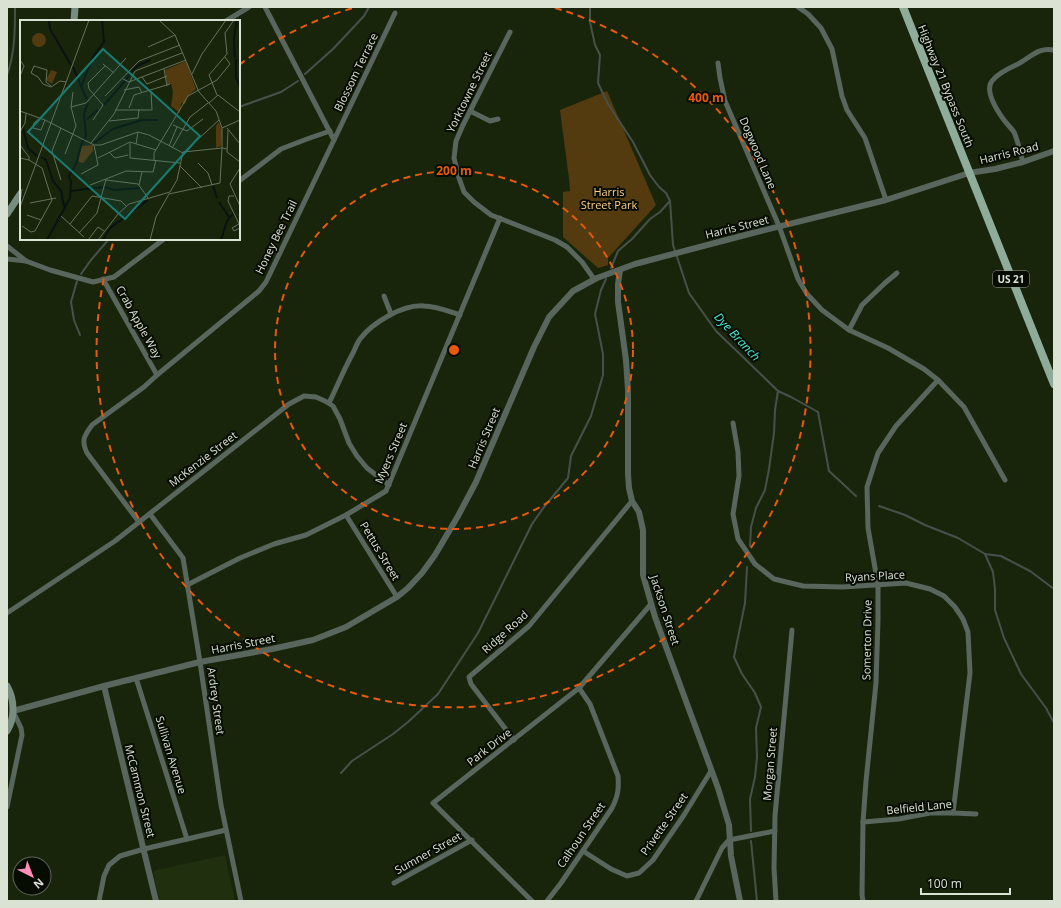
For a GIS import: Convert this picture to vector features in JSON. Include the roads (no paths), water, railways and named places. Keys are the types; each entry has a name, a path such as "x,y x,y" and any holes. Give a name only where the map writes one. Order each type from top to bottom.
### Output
{"main road":[{"path":"74,20 75,7"},
{"name":"Highway 21 Bypass South","path":"903,7 969,173"},
{"name":"US 21","path":"969,173 1054,384"},
{"path":"7,214 20,194"},
{"path":"7,686 12,698 14,711 7,731"}],"street":[{"path":"228,20 249,7"},
{"path":"265,7 334,140"},
{"path":"798,7 806,12 821,28 832,48 842,96 847,110 865,138 886,200"},
{"path":"806,12 811,7"},
{"name":"Blossom Terrace","path":"334,140 395,13"},
{"name":"Yorktowne Street","path":"510,32 456,141 454,158 459,178 464,192 491,215 555,240 567,247 582,262 594,280"},
{"path":"1023,162 1013,131 1004,120 989,92 991,82 1002,73 1035,52 1046,48 1054,50"},
{"name":"Dogwood Lane","path":"718,63 725,101 778,226 798,279 807,294 822,310 849,330 888,348 924,369 938,380 964,407 1005,480"},
{"path":"470,111 490,121 498,119"},
{"path":"240,180 281,149 330,131"},
{"name":"Honey Bee Trail","path":"139,522 87,453 83,440 87,432 92,425 144,387 259,291 266,282 334,140"},
{"name":"Harris Road","path":"969,173 995,169 1054,152"},
{"name":"Harris Street","path":"14,711 104,686 200,662 313,640 346,627 397,598 422,573 435,555 458,516 476,482 532,351 549,317 573,291 594,280 635,264 778,226 886,200 969,173"},
{"name":"Myers Street","path":"187,584 240,558 274,544 306,535 346,515 386,491 500,218"},
{"path":"7,259 26,261 50,270 93,282 114,277 163,240"},
{"path":"7,246 26,261"},
{"name":"Jackson Street","path":"620,270 618,302 626,360 628,390 627,433 629,488 632,501 638,512 643,530 643,575 655,617 729,825 731,856 740,901"},
{"path":"849,330 862,305 884,283 897,273"},
{"name":"Crab Apple Way","path":"103,279 157,375"},
{"path":"384,296 391,314"},
{"path":"389,485 367,468 357,456 349,443 337,413 333,406 329,403 360,339 391,314 407,308 423,305 460,315"},
{"name":"Somerton Drive","path":"863,901 866,781 876,683 878,620 878,585 868,528 867,487 878,453 896,426 938,380"},
{"name":"McKenzie Street","path":"7,613 115,541 289,404 304,396 316,397 329,403"},
{"name":"Ryans Place","path":"732,424 738,452 739,476 733,514 738,539 755,564 774,579 803,586 843,588 906,583 930,588 944,596 955,607 963,619 968,632 970,673 953,813"},
{"name":"Ridge Road","path":"514,740 471,684 469,677 529,626 632,501"},
{"name":"Ardrey Street","path":"150,514 183,558 220,798 241,901"},
{"name":"Pettus Street","path":"346,515 397,598"},
{"name":"Park Drive","path":"532,901 433,803 579,688 651,604"},
{"name":"Morgan Street","path":"776,901 774,868 775,816 792,630"},
{"name":"Sullivan Avenue","path":"136,678 187,839"},
{"name":"McCammon Street","path":"104,686 156,901"},
{"name":"Calhoun Street","path":"547,901 612,808 617,797 619,787 618,776 590,704 579,688"},
{"path":"7,807 22,735 21,728 14,711"},
{"name":"Privette Street","path":"583,851 611,869 627,876 639,872 653,860 684,815 711,771"},
{"name":"Belfield Lane","path":"864,822 899,819 930,814 976,814"},
{"path":"99,901 104,876 109,865 120,856 226,830"},
{"path":"696,901 722,848 730,839 775,831"},
{"name":"Sumner Street","path":"394,883 472,840"}],"waterway":[{"path":"7,75 13,50 15,33 15,7"},
{"path":"305,74 333,49 364,16 369,7"},
{"name":"Dye Branch","path":"590,7 590,22 595,45 600,55 598,83 608,104 633,142 650,175 659,187 666,193 670,201 673,245 689,293 716,331 778,391 818,412 829,471 856,496"},
{"path":"240,107 281,92 298,81"},
{"path":"611,268 618,251 670,201"},
{"path":"81,274 108,240"},
{"path":"341,773 352,761 393,734 408,722 438,694 478,633 532,524 568,478 571,456 591,416 603,375 603,354 595,314 601,290 606,279"},
{"path":"77,281 71,302 74,320 80,335"},
{"path":"750,546 751,527 756,508 765,490 769,469 778,391"},
{"name":"Dye Branch","path":"879,506 905,515 925,525 958,538 985,554 1001,556 1030,571 1054,589"},
{"path":"985,554 993,572 995,610 1004,638 1021,674 1046,708 1054,723"},
{"path":"747,567 745,603 734,657 742,674 755,693 761,707 756,728 757,757 755,777 750,799 751,831"},
{"path":"751,841 757,901"}],"park label":[{"name":"Harris Street Park","path":"609,198"}]}
